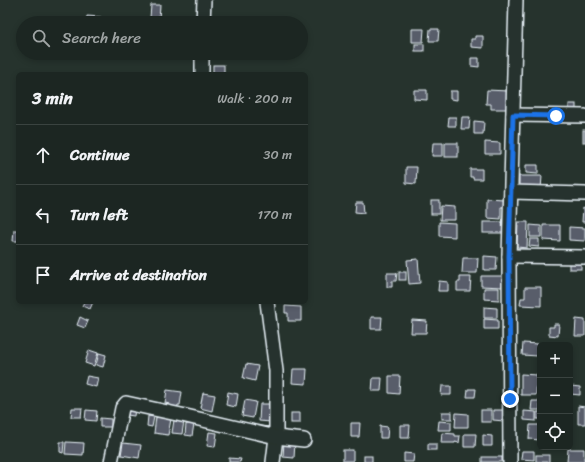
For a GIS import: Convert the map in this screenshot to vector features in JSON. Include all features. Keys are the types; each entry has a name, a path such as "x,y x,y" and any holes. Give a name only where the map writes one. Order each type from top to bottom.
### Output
{"street":[{"path":"203,16 204,0"},
{"path":"510,462 509,256 516,0"},
{"path":"202,60 202,72"},
{"path":"513,115 585,116"},
{"path":"511,192 585,194"},
{"path":"509,256 585,258"},
{"path":"267,304 276,371 276,437 273,462"},
{"path":"111,462 122,408 126,404 276,437 304,440"}],"building":[{"path":"151,5 160,5 159,16 150,16"},
{"path":"412,29 424,29 423,42 412,42"},
{"path":"430,29 439,29 438,41 429,41"},
{"path":"475,36 483,36 483,48 471,47 471,39 475,39"},
{"path":"415,44 424,44 424,51 415,51"},
{"path":"471,58 479,58 479,67 471,66"},
{"path":"213,65 224,65 224,72 213,72"},
{"path":"414,90 427,90 427,100 414,99"},
{"path":"487,90 508,91 507,109 491,109 491,104 486,104"},
{"path":"450,91 457,91 457,100 450,99"},
{"path":"569,104 576,104 576,110 569,110"},
{"path":"449,117 456,117 456,126 448,126"},
{"path":"462,117 470,117 469,129 461,129"},
{"path":"474,121 484,122 483,134 474,134"},
{"path":"583,130 585,130 585,142 583,142"},
{"path":"485,142 500,143 500,154 485,154"},
{"path":"433,143 443,143 443,156 432,156"},
{"path":"445,143 458,143 458,157 445,157"},
{"path":"526,165 538,165 538,174 526,173"},
{"path":"406,167 417,167 416,184 406,183"},
{"path":"470,169 482,169 482,179 473,179 473,177 470,177"},
{"path":"519,176 542,176 541,189 519,189"},
{"path":"487,199 505,200 505,207 501,207 501,219 487,218"},
{"path":"431,200 439,200 439,214 431,214"},
{"path":"356,202 363,202 364,213 355,212"},
{"path":"441,206 455,207 455,220 440,220"},
{"path":"583,208 585,209 585,222 582,222"},
{"path":"439,222 455,223 455,237 439,236"},
{"path":"483,222 504,222 504,233 483,233"},
{"path":"518,222 528,222 527,248 517,247"},
{"path":"530,225 541,226 541,237 530,237"},
{"path":"543,225 560,225 560,241 543,240"},
{"path":"569,227 585,228 585,241 569,240"},
{"path":"14,230 16,230 16,241 13,241"},
{"path":"530,239 539,239 539,247 529,246"},
{"path":"484,256 497,257 496,270 484,270"},
{"path":"463,258 478,258 477,273 462,273"},
{"path":"418,259 420,283 409,284 407,260"},
{"path":"569,261 581,261 581,269 569,269"},
{"path":"399,272 406,272 406,280 399,280"},
{"path":"387,273 397,273 396,281 392,281 392,287 387,287"},
{"path":"481,276 502,276 502,287 481,286"},
{"path":"460,277 471,277 470,291 457,291 457,282 460,282"},
{"path":"439,281 448,282 448,291 438,291"},
{"path":"525,287 541,287 541,306 520,305 521,298 525,298"},
{"path":"484,288 499,288 499,300 484,299"},
{"path":"83,304 92,304 90,309 82,306"},
{"path":"285,306 301,307 301,321 288,321 288,313 285,313"},
{"path":"484,307 497,308 497,318 484,318"},
{"path":"80,317 88,321 85,328 77,325"},
{"path":"371,317 382,317 381,329 371,329"},
{"path":"484,319 498,320 498,329 484,329"},
{"path":"576,319 585,320 585,336 575,336"},
{"path":"412,320 427,321 426,333 411,333"},
{"path":"554,324 559,324 558,336 549,335 549,327 554,327"},
{"path":"523,343 537,344 537,356 522,355"},
{"path":"89,350 98,353 94,366 85,363"},
{"path":"99,353 106,355 103,367 96,365"},
{"path":"246,364 258,366 255,381 243,378"},
{"path":"293,369 307,369 306,384 292,383"},
{"path":"521,374 537,375 536,395 521,395"},
{"path":"87,376 98,378 96,387 85,384"},
{"path":"389,376 400,376 399,394 389,393"},
{"path":"373,378 382,378 381,391 372,391"},
{"path":"442,386 451,386 451,395 441,395"},
{"path":"573,386 580,387 580,395 573,394"},
{"path":"468,389 476,389 475,397 467,397"},
{"path":"167,390 182,392 180,405 178,405 177,409 169,407 170,404 165,403"},
{"path":"228,392 238,394 236,407 226,405"},
{"path":"203,393 215,395 212,411 200,408"},
{"path":"245,400 256,402 253,418 242,416"},
{"path":"532,401 537,401 537,410 531,410"},
{"path":"260,404 272,404 271,422 259,421"},
{"path":"578,406 585,407 585,424 578,424"},
{"path":"128,407 135,408 134,416 127,415"},
{"path":"72,408 82,408 81,417 71,417"},
{"path":"86,410 97,411 96,421 85,420"},
{"path":"481,410 491,410 491,422 481,422"},
{"path":"493,410 505,410 504,421 493,420"},
{"path":"524,411 536,412 536,421 524,420"},
{"path":"442,412 452,412 452,419 442,419"},
{"path":"291,413 300,413 300,423 291,423"},
{"path":"456,413 468,414 468,427 455,427"},
{"path":"148,416 154,417 152,427 147,426"},
{"path":"156,417 171,419 168,435 154,433"},
{"path":"100,418 111,419 111,427 100,427"},
{"path":"174,420 184,421 182,434 172,433"},
{"path":"439,421 451,422 451,430 438,430"},
{"path":"351,423 360,423 359,437 351,437"},
{"path":"186,424 194,424 192,436 185,435"},
{"path":"400,425 410,425 409,438 400,438"},
{"path":"530,425 537,425 537,440 529,439"},
{"path":"258,426 273,427 272,433 257,432"},
{"path":"380,426 388,427 387,438 380,438"},
{"path":"209,432 217,433 215,447 207,446"},
{"path":"442,433 460,436 459,443 441,443"},
{"path":"464,434 476,434 475,447 464,447"},
{"path":"483,435 492,436 492,446 483,446"},
{"path":"60,442 64,442 63,453 60,452"},
{"path":"66,442 84,443 83,455 65,454"},
{"path":"284,442 295,442 294,458 283,457"},
{"path":"123,443 141,445 139,458 121,455"},
{"path":"428,444 436,444 436,450 428,450"},
{"path":"584,449 584,462 567,462 568,450"},
{"path":"343,450 353,450 353,461 343,461"},
{"path":"522,451 534,451 534,460 521,459"},
{"path":"404,453 414,454 413,462 404,462"},
{"path":"536,455 549,455 549,462 536,462"},
{"path":"364,456 372,456 372,462 364,462"},
{"path":"482,457 502,457 502,462 482,462"},
{"path":"229,458 241,459 240,462 229,462"}],"route":[{"path":"510,399 509,256 513,115 556,116"}]}
